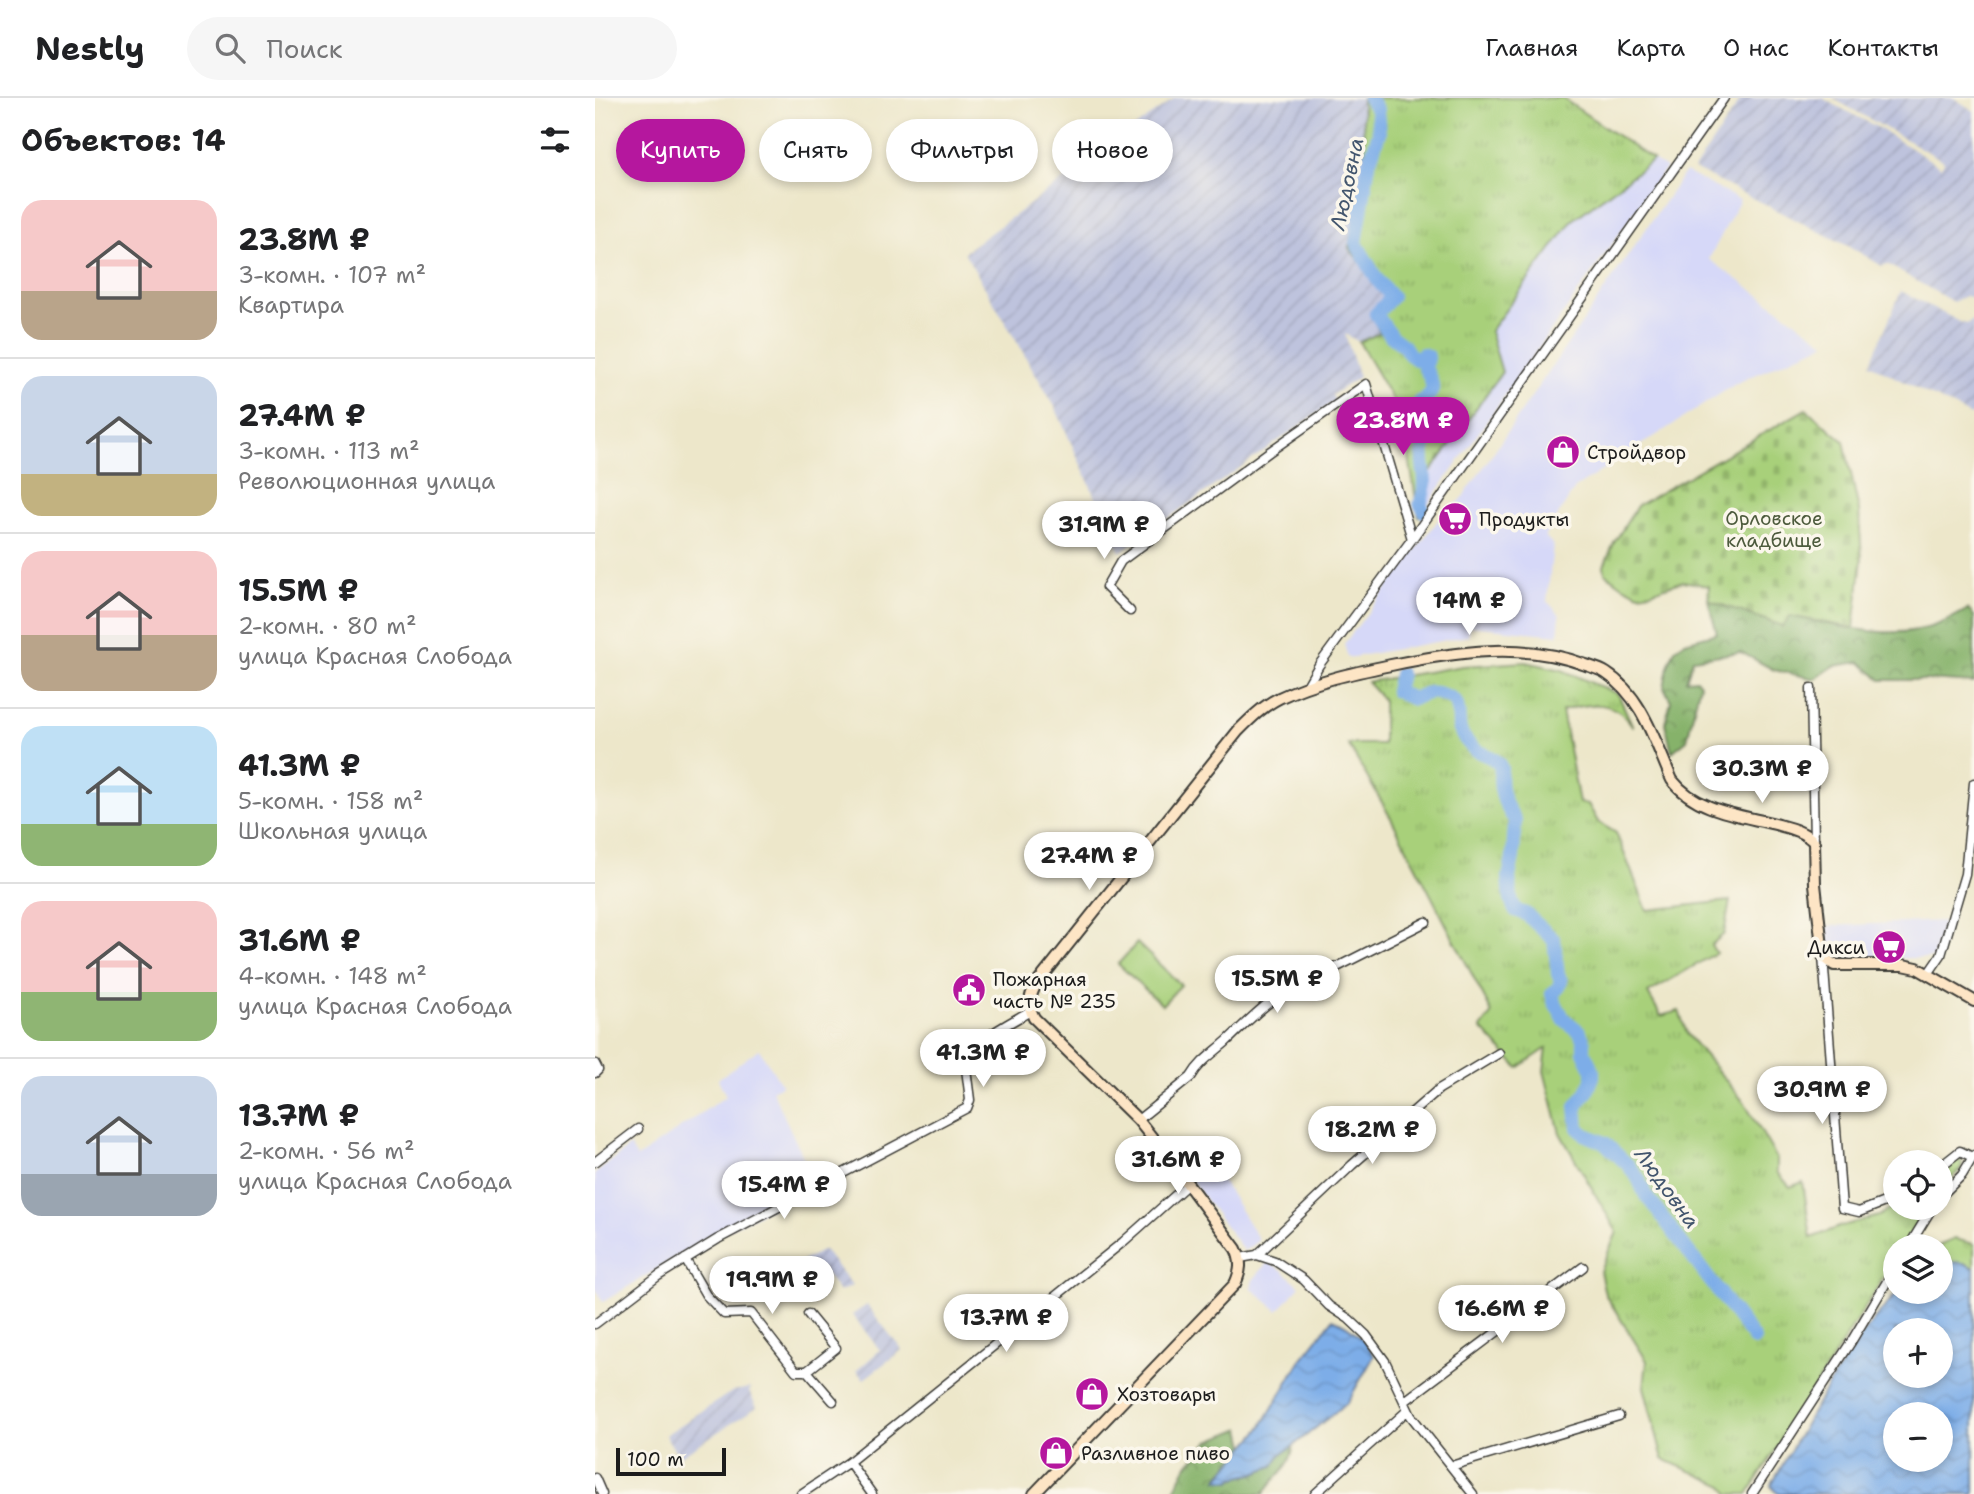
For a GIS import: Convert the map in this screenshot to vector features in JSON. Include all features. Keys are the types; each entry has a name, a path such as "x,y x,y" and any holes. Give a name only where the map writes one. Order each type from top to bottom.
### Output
{"main road":[{"path":"1034,1494 1235,1284 1241,1271 1236,1249 1138,1120 1045,1029 1030,1011 1029,1003 1035,986 1238,732 1276,699 1329,678 1429,657 1463,653 1537,653 1580,662 1605,672 1622,686 1640,708 1679,789 1713,809 1783,826 1801,832 1814,842 1815,884 1823,956 1835,965 1903,965 1917,968 1974,1002"}],"street":[{"path":"1307,686 1319,664 1412,538 1724,98"},
{"path":"1130,611 1106,587 1121,561 1366,384 1412,538"},
{"path":"1811,688 1814,842"},
{"path":"1928,974 1941,955 1970,874 1974,783"},
{"path":"1138,1120 1191,1077 1208,1055 1274,999 1426,922"},
{"path":"1823,956 1842,1208 1859,1212 1883,1203"},
{"path":"595,1324 658,1276 718,1239 967,1108 970,1100 965,1056 978,1044 1030,1011"},
{"path":"1257,1255 1352,1164 1439,1089 1499,1053"},
{"path":"595,1065 598,1070 595,1073"},
{"path":"595,1162 638,1129"},
{"path":"1953,1157 1960,1151 1973,1156 1953,1184"},
{"path":"801,1494 849,1462 1123,1242 1188,1184"},
{"path":"1240,1258 1257,1255 1275,1261 1304,1280 1329,1306 1349,1319 1366,1335 1385,1361 1408,1410 1473,1494"},
{"path":"685,1259 706,1295 724,1314 751,1313 796,1371 807,1371 837,1348 808,1314"},
{"path":"1405,1401 1583,1267"},
{"path":"1752,1494 1883,1288"},
{"path":"807,1371 833,1401"},
{"path":"1315,1494 1408,1410"},
{"path":"1451,1466 1619,1416"},
{"path":"849,1462 872,1494"},
{"path":"595,1478 602,1494"}],"shaded area":[{"path":"1175,98 1362,98 1365,160 1349,248 1389,297 1380,333 1359,342 1345,334 1359,377 1332,395 1335,401 1120,552 1055,407 964,252 1060,182 1173,182 1173,119 1146,119"},
{"path":"1742,98 1822,98 1877,127 1941,167 1944,161 1832,98 1954,98 1974,111 1974,298 1965,296 1953,302 1887,264 1882,266 1854,249 1694,169"},
{"path":"1653,160 1666,168 1427,506 1422,502 1428,476 1502,372 1490,331 1573,220"},
{"name":"Стройдвор","path":"1685,172 1740,200 1709,259 1826,343 1737,383 1575,488 1545,536 1553,545 1547,601 1560,615 1558,635 1470,626 1468,636 1348,658 1344,644 1440,518 1461,500"},
{"path":"1901,291 1962,323 1968,324 1974,319 1974,413 1971,416 1870,364"},
{"path":"1944,921 1933,958 1829,958 1827,926"},
{"path":"759,1049 782,1085 772,1090 816,1185 688,1250 603,1302 595,1288 595,1174 630,1146 637,1158 726,1096 718,1079"},
{"path":"1201,1146 1259,1240 1244,1251 1176,1160"},
{"path":"824,1250 852,1286 839,1292 822,1268 788,1282 782,1271"},
{"path":"1268,1262 1300,1286 1278,1311 1251,1288 1253,1280"},
{"path":"867,1305 902,1350 864,1379 856,1371 880,1350 852,1315"},
{"path":"751,1388 749,1392 757,1407 679,1457 665,1435 733,1391"}],"green space":[{"path":"1362,98 1562,98 1653,160 1573,220 1490,331 1502,372 1428,476 1419,517 1402,416 1359,342 1380,333 1371,313 1389,297 1349,248 1365,160"},
{"name":"Орловское кладбище","path":"1806,409 1844,441 1859,511 1862,560 1854,628 1790,616 1783,626 1708,600 1709,586 1683,581 1639,594 1605,573 1604,566 1614,543 1637,506"},
{"path":"1708,600 1783,626 1789,616 1884,632 1921,629 1943,622 1968,609 1974,616 1974,683 1881,680 1860,662 1834,666 1815,679 1774,670 1741,652 1693,659 1686,680 1696,679 1700,684 1687,740 1672,752 1665,723 1671,701 1664,687 1668,666 1675,649 1685,642 1717,633"},
{"path":"1526,662 1562,670 1618,694 1633,727 1619,711 1602,705 1562,711 1579,803 1588,804 1598,822 1616,833 1647,910 1730,901 1724,934 1711,945 1716,953 1648,993 1661,1016 1679,1011 1687,1034 1744,1102 1777,1159 1777,1172 1790,1187 1803,1182 1811,1238 1883,1213 1883,1220 1920,1220 1912,1234 1883,1234 1883,1278 1748,1494 1729,1494 1724,1486 1663,1459 1644,1387 1647,1361 1605,1294 1600,1271 1617,1232 1560,1133 1544,1071 1547,1048 1518,1068 1481,1028 1492,1013 1391,818 1348,744 1383,744 1383,700 1367,682 1463,666"},
{"path":"1137,943 1181,985 1162,1005 1118,964"},
{"path":"1953,1159 1959,1159 1962,1163 1961,1169 1953,1177"},
{"path":"1953,1240 1974,1244 1974,1268 1964,1263 1953,1265"},
{"path":"1241,1428 1245,1446 1217,1479 1253,1474 1273,1466 1281,1454 1293,1446 1286,1466 1264,1494 1172,1494 1186,1467 1209,1441"}],"water":[{"path":"1953,1263 1964,1263 1974,1268 1974,1494 1779,1494 1771,1486 1813,1410 1844,1361 1888,1304 1953,1304"},
{"path":"1333,1319 1357,1334 1374,1356 1347,1403 1281,1454 1273,1466 1231,1481 1217,1480 1260,1429 1300,1361"}],"waterway":[{"name":"Людовна","path":"1369,98 1377,110 1379,133 1369,163 1356,243 1378,281 1392,297 1376,314 1391,336 1404,346 1409,354 1416,359 1423,354 1428,357 1424,367 1432,383 1432,391 1419,402 1420,412 1424,417 1423,430 1430,436 1423,452 1425,484 1420,504 1425,512"},
{"name":"Людовна","path":"1400,674 1396,691 1413,699 1426,693 1435,693 1455,702 1460,730 1465,740 1495,760 1501,768 1502,795 1515,820 1509,877 1511,899 1515,910 1526,914 1554,940 1561,981 1552,994 1554,1001 1564,1019 1580,1032 1584,1052 1593,1071 1587,1092 1576,1106 1578,1128 1586,1135 1605,1143 1628,1165 1645,1194 1754,1339"}],"place":[{"name":"Стройдвор","path":"1563,452"},
{"name":"Продукты","path":"1455,519"},
{"name":"Дикси","path":"1889,947"},
{"name":"Пожарная часть № 235","path":"969,990"},
{"name":"Хозтовары","path":"1092,1394"},
{"name":"Разливное пиво","path":"1056,1453"}]}
